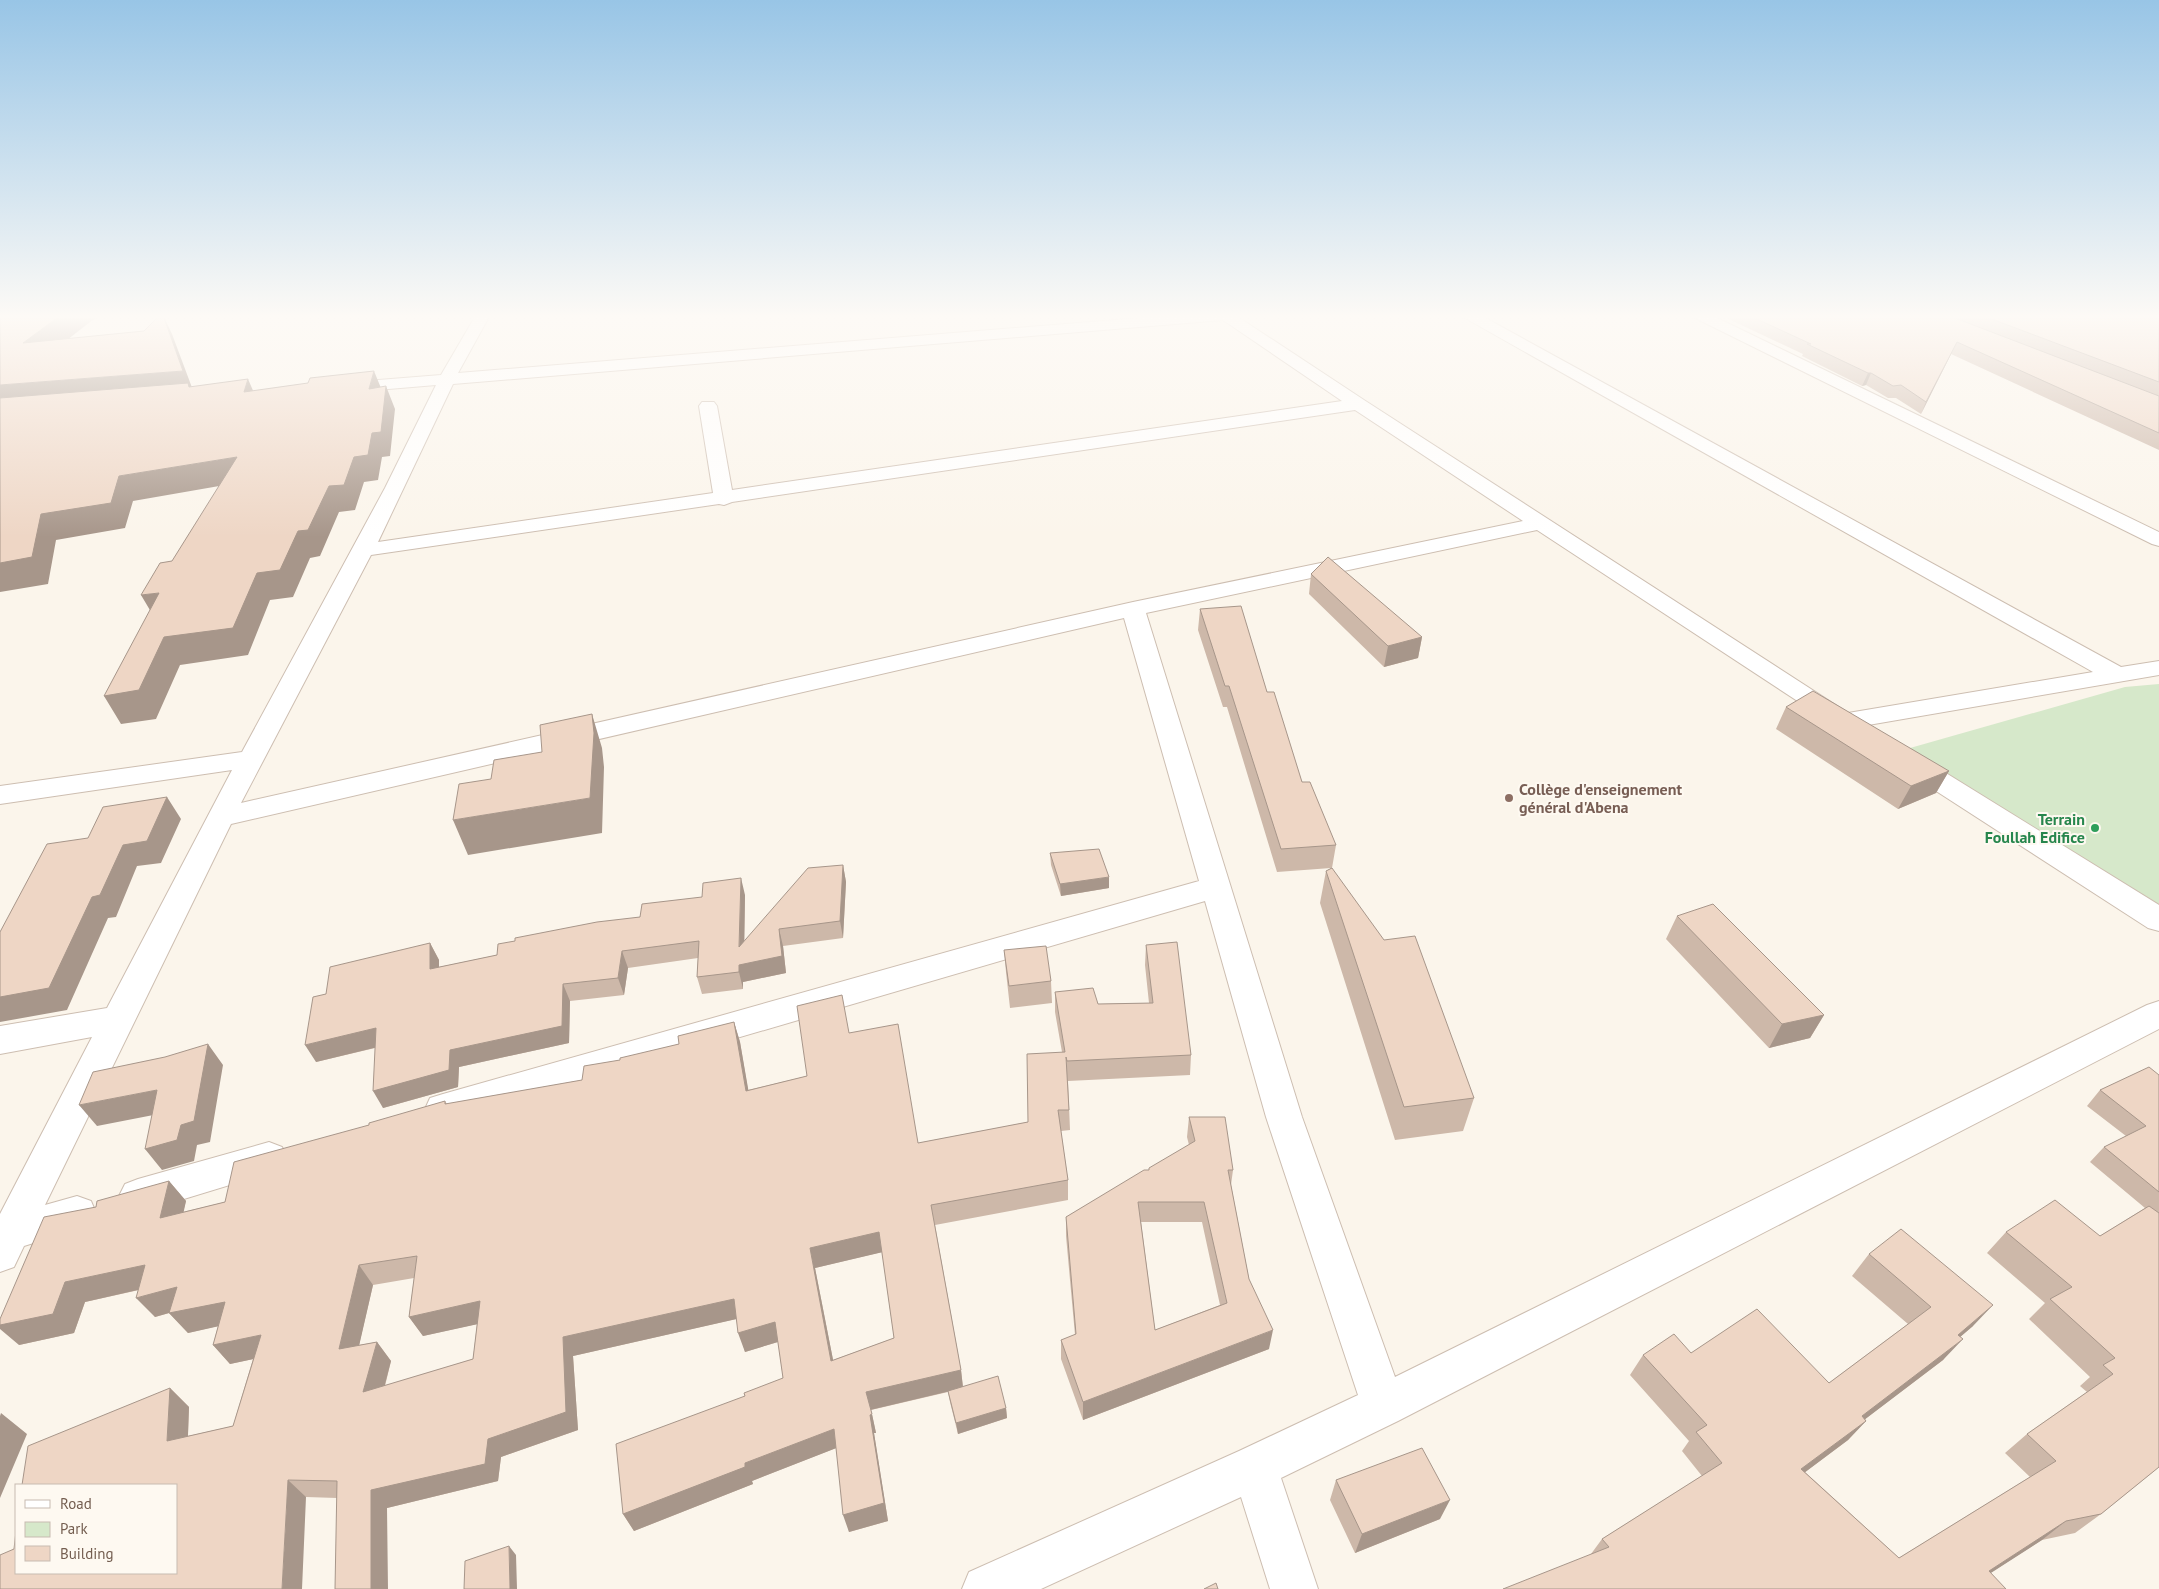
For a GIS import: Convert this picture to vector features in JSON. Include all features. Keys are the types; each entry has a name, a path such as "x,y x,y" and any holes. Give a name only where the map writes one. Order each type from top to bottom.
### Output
{"street":[{"path":"6,1243 220,817 363,550 442,389"},
{"path":"1336,389 1868,736"},
{"path":"1603,389 2116,675"},
{"path":"1851,389 2159,540"},
{"path":"363,550 724,499 1358,404"},
{"path":"708,406 724,499"},
{"path":"220,817 1133,609 1542,523"},
{"path":"1133,609 1284,1117 1383,1406"},
{"path":"1845,721 2159,668"},
{"path":"1892,751 2159,920"},
{"path":"0,795 250,759"},
{"path":"418,1116 1215,887"},
{"path":"986,1589 1255,1467 1383,1406 2159,1014"},
{"path":"0,1040 117,1019"},
{"path":"6,1243 295,1151"},
{"path":"1255,1467 1294,1589"}],"green space":[{"name":"Terrain Foullah Edifice","path":"2159,684 2159,905 1903,750 2125,687"}],"building":[{"path":"111,389 245,389 244,392 264,389 386,389 381,432 372,433 368,455 354,457 344,485 329,486 308,530 298,531 280,570 257,573 233,628 164,637 139,690 104,696 159,593 141,595 160,563 172,561 237,457 119,476 111,503 41,514 32,557 0,563 0,398"},
{"path":"1907,389 1933,389 1926,402"},
{"path":"2062,389 2141,389 2159,396 2159,433"},
{"path":"1328,557 1422,637 1388,646 1311,574"},
{"path":"1241,606 1267,692 1274,692 1302,782 1310,782 1336,845 1281,849 1229,686 1225,686 1200,609"},
{"path":"1813,691 1949,771 1911,786 1786,707"},
{"path":"592,714 594,733 590,798 453,820 459,784 491,779 494,760 542,752 540,725"},
{"path":"167,797 147,841 123,845 100,895 92,897 49,988 0,997 0,932 47,844 88,838 103,807"},
{"path":"1099,849 1109,877 1060,884 1050,853"},
{"path":"843,865 840,921 779,929 782,956 739,965 739,972 697,977 699,941 622,951 618,978 563,984 562,1026 450,1050 449,1070 373,1091 376,1028 305,1045 313,997 326,994 330,967 430,943 430,969 497,955 498,944 515,941 515,938 597,922 640,917 642,904 702,897 703,883 741,878 739,947 808,868"},
{"path":"1332,868 1384,940 1415,936 1474,1098 1404,1107 1326,871"},
{"path":"1713,904 1824,1015 1782,1024 1677,916"},
{"path":"1177,942 1191,1055 1067,1061 1066,1057 1069,1110 1058,1110 1068,1180 931,1205 961,1370 866,1392 872,1414 870,1415 884,1503 843,1515 834,1429 745,1463 745,1467 623,1514 616,1444 745,1396 744,1393 783,1378 775,1322 738,1333 734,1299 563,1337 566,1412 488,1439 485,1464 371,1490 371,1589 335,1589 337,1481 288,1480 282,1589 0,1589 0,1555 14,1549 15,1540 15,1574 178,1574 178,1484 22,1484 28,1446 170,1388 167,1441 233,1426 261,1335 213,1345 225,1302 169,1313 177,1287 136,1298 145,1265 65,1282 53,1314 0,1325 0,1319 44,1217 96,1207 97,1201 169,1181 160,1218 225,1202 234,1162 369,1125 369,1123 445,1101 445,1104 582,1080 584,1066 620,1060 620,1058 679,1044 678,1036 734,1022 746,1091 807,1076 797,1006 842,995 849,1033 898,1024 918,1143 1028,1122 1027,1054 1065,1052 1055,992 1093,988 1098,1004 1153,1003 1146,945","holes":["879,1232 894,1338 831,1361 810,1248","417,1256 409,1317 480,1301 473,1359 363,1392 377,1342 339,1349 359,1265"]},
{"path":"1046,946 1051,981 1009,986 1004,950"},
{"path":"208,1044 194,1121 181,1125 177,1140 145,1149 157,1090 79,1105 93,1072 165,1057"},
{"path":"2149,1067 2159,1075 2159,1192 2104,1147 2146,1126 2100,1090"},
{"path":"1189,1117 1225,1117 1233,1170 1228,1170 1249,1279 1273,1330 1083,1402 1061,1340 1076,1334 1066,1217 1144,1170 1149,1170 1149,1168 1195,1141","holes":["1138,1202 1204,1202 1227,1303 1155,1330"]},
{"path":"2055,1200 2100,1236 2149,1206 2159,1213 2159,1467 2101,1514 2066,1521 1989,1571 2006,1589 1503,1589 1609,1547 1602,1539 1722,1463 1696,1432 1707,1425 1643,1355 1674,1334 1691,1353 1757,1309 1829,1383 1931,1307 1869,1254 1901,1229 1993,1305 1958,1335 1963,1339 1862,1416 1866,1421 1801,1469 1899,1558 2056,1461 2027,1434 2113,1374 2103,1365 2115,1358 2050,1299 2072,1287 2006,1232"},
{"path":"998,1376 1006,1408 956,1423 948,1391"},
{"path":"1422,1448 1450,1500 1362,1534 1336,1480"},
{"path":"509,1546 510,1589 464,1589 465,1561"},
{"path":"1216,1583 1218,1589 1204,1589"}],"place":[{"name":"Collège d'enseignement général d'Abena","path":"1509,798"},
{"name":"Terrain Foullah Edifice","path":"2095,828"}]}
